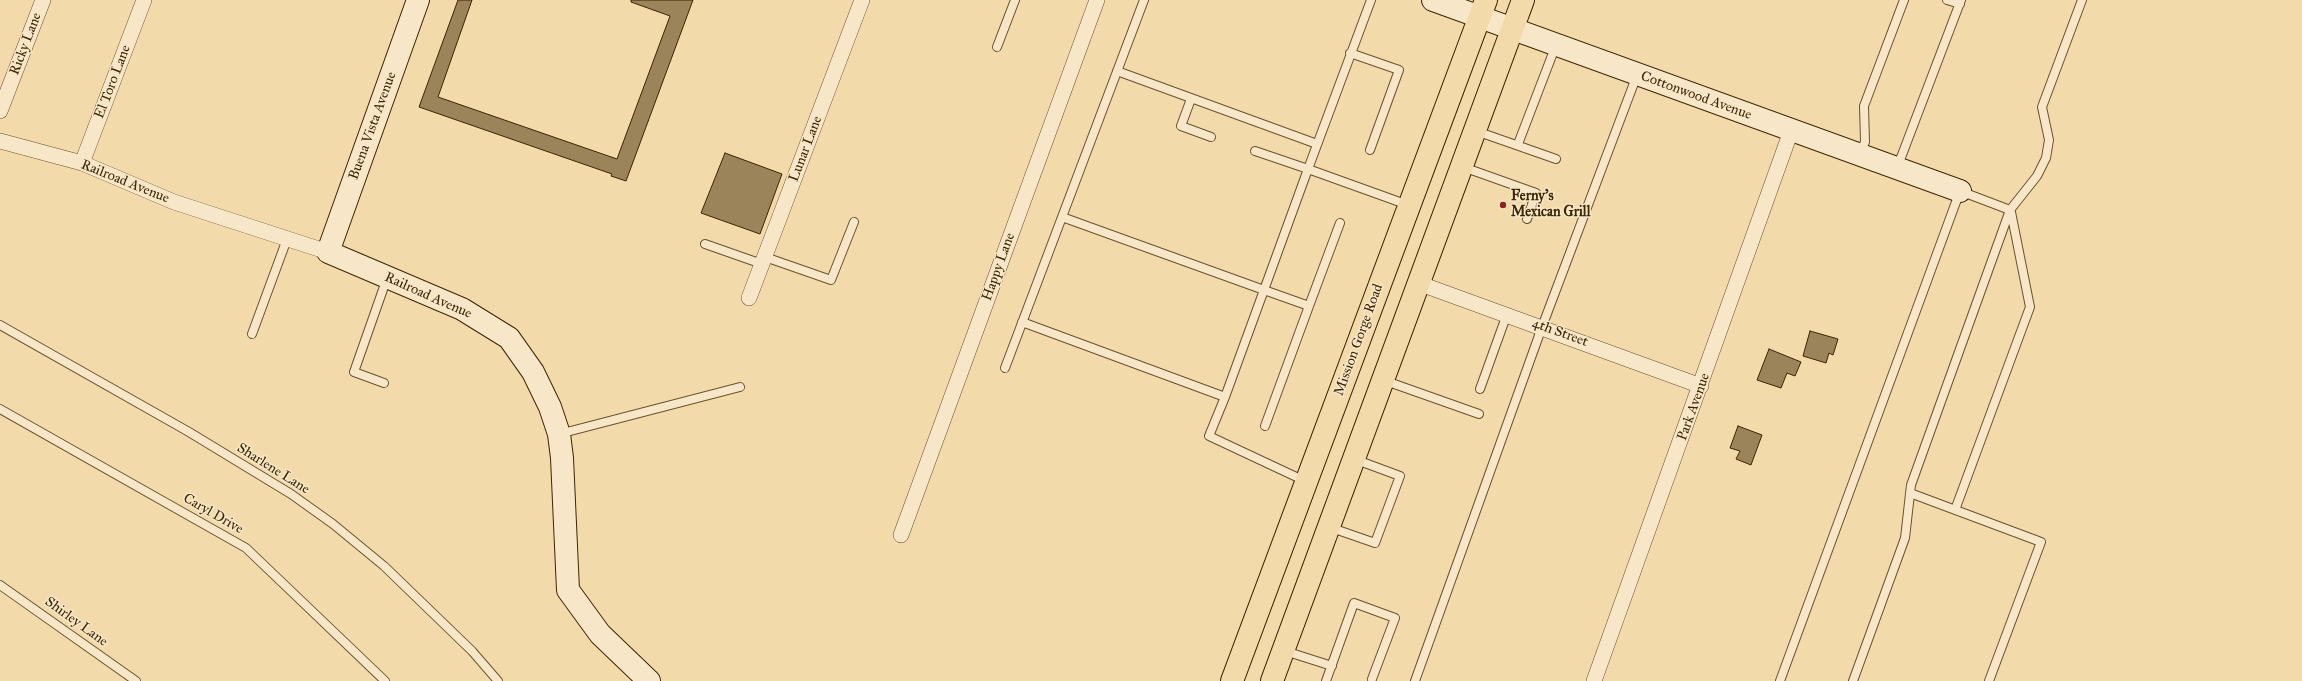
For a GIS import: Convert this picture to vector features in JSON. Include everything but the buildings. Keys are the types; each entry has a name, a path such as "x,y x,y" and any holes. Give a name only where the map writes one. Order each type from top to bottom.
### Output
{"main road":[{"path":"1272,681 1522,0"},
{"name":"Mission Gorge Road","path":"1232,681 1482,8"}],"street":[{"name":"Ricky Lane","path":"0,111 43,0"},
{"name":"El Toro Lane","path":"82,163 144,0"},
{"name":"Buena Vista Avenue","path":"328,252 418,0"},
{"name":"Lunar Lane","path":"749,298 862,0"},
{"name":"Happy Lane","path":"901,535 1097,0"},
{"name":"Cottonwood Avenue","path":"1433,0 1482,8 1512,28 1791,132 1960,191"},
{"name":"Park Avenue","path":"1594,681 1791,132"},
{"name":"Railroad Avenue","path":"0,141 82,163 174,202 328,252 462,308 509,338 533,372 550,407 559,434 562,458 568,590 600,634 646,680"},
{"name":"4th Street","path":"1418,283 1507,314 1701,386"}],"lane":[{"path":"996,47 1015,0"},
{"path":"1005,368 1144,0"},
{"path":"1306,482 1209,436 1225,397 1316,144 1371,0"},
{"path":"1859,155 1865,142 1864,106 1904,0"},
{"path":"1897,169 1961,2 1947,0"},
{"path":"1853,681 1905,538 1911,485 2010,210 2037,176 2046,158 2049,140 2042,107 2082,0"},
{"path":"1518,144 1557,45"},
{"path":"1350,53 1399,70 1370,150"},
{"path":"1117,72 1316,144"},
{"path":"1415,681 1542,327 1637,74"},
{"path":"1191,99 1181,126 1211,137"},
{"path":"1474,130 1518,144 1556,159"},
{"path":"1255,151 1409,206"},
{"path":"1461,166 1536,193 1527,219"},
{"path":"1780,681 1960,191 2010,210"},
{"path":"1955,510 2030,307 2010,210"},
{"path":"1062,217 1309,306"},
{"path":"704,244 831,280 854,222"},
{"path":"1265,426 1340,224"},
{"path":"252,334 287,239"},
{"path":"384,383 354,372 388,277"},
{"path":"1480,389 1507,314"},
{"path":"1022,322 1225,397"},
{"name":"Sharlene Lane","path":"0,325 189,432 291,494 327,520 384,566 472,651 498,681"},
{"path":"1382,380 1479,414"},
{"path":"559,434 740,387"},
{"name":"Caryl Drive","path":"0,408 246,548 385,681"},
{"path":"1328,527 1375,543 1400,476 1354,458"},
{"path":"1910,493 2041,542 1989,681"},
{"name":"Shirley Lane","path":"0,585 136,681"},
{"path":"1326,681 1354,603 1395,618 1372,680"},
{"path":"1283,650 1332,666"}],"place":[{"name":"Ferny's Mexican Grill","path":"1503,205"}]}
